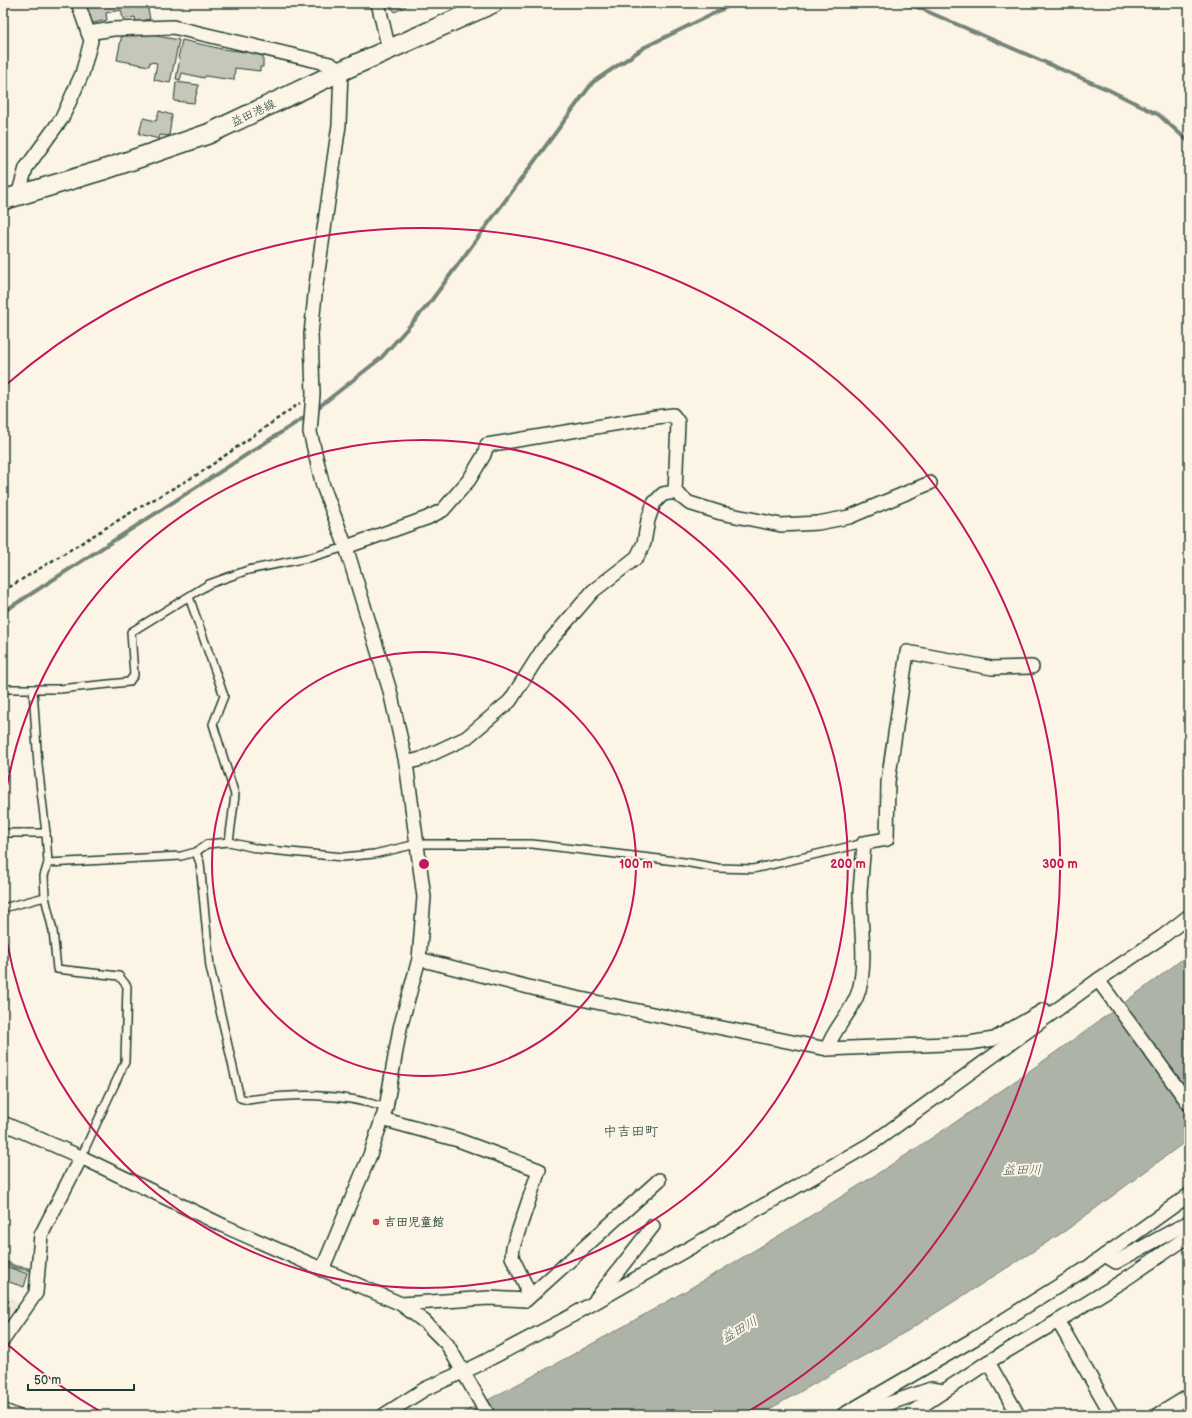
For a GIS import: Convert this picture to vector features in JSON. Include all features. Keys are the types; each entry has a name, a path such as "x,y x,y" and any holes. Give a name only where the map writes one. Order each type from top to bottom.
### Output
{"main road":[{"name":"益田港線","path":"11,197 104,170 208,134 341,71 493,3"}],"street":[{"path":"11,197 26,168 62,118 82,74 91,41 78,3"},
{"path":"378,3 389,50"},
{"path":"88,33 112,29 173,27 330,64 341,71 339,125 316,284 311,334 313,394 310,432 314,454 323,486 346,547 390,691 406,763 424,897 419,959 400,1028 384,1113 353,1199 322,1270"},
{"path":"346,547 427,518 443,510 469,480 484,455 487,445 673,415 678,422 675,492"},
{"path":"406,763 421,759 466,738 510,701 543,649 592,591 637,557 644,543 648,520 654,503 663,494 675,492 689,503 721,513 781,525 818,523 849,517 930,483"},
{"path":"827,1049 830,1038 855,1002 859,988 863,940 860,892 864,843 887,839 888,782 907,652 992,668 1032,667"},
{"path":"384,1415 425,1389 467,1376 476,1366 592,1304 874,1142 1068,1002 1101,984 1189,916"},
{"path":"419,959 572,997 827,1049 969,1043 994,1040 1053,1004 1068,1002"},
{"path":"1101,984 1189,1104"},
{"path":"384,1113 539,1170 513,1247 512,1257 526,1286 526,1300"},
{"path":"3,1122 81,1157 224,1226 322,1270 380,1293 401,1304 425,1322 447,1344 467,1376 488,1415"},
{"path":"3,1340 36,1293 41,1235 81,1157"},
{"path":"401,1304 489,1298 526,1300 659,1180"},
{"path":"847,1412 974,1339 1105,1255 1189,1195"},
{"path":"1105,1255 1116,1262 1189,1222"},
{"path":"592,1304 653,1226"},
{"path":"914,1415 914,1412 988,1362 1124,1280 1189,1236"},
{"path":"1058,1321 1112,1415"},
{"path":"988,1362 1018,1415"},
{"path":"847,1412 867,1411 931,1388 944,1391"},
{"path":"1158,1415 1189,1396"}],"lane":[{"path":"3,689 59,689 129,682 134,675 132,632 208,584 248,570 312,557 346,547"},
{"path":"189,597 224,696 213,724 235,795 229,842"},
{"path":"33,689 38,766 48,863 44,876 45,897 53,931 57,969 119,976 126,986 124,1062 81,1157"},
{"path":"3,833 46,833"},
{"path":"48,863 181,856 196,852 207,844 229,842 259,849 343,857 374,854 417,844 532,844 677,861 718,868 753,869 864,843"},
{"path":"196,852 200,863 210,967 240,1098 247,1100 298,1096 342,1097 363,1100 384,1113"},
{"path":"3,908 45,897"},
{"path":"3,1407 22,1415"}],"path":[{"path":"3,591 135,510 200,473 313,394"}],"shaded area":[{"path":"3,1292 18,1303 3,1322"}],"water":[{"name":"益田川","path":"1189,954 1189,1139 1065,1231 909,1330 759,1415 459,1415 536,1375 686,1290 761,1246 907,1155 1049,1057"}],"building":[{"path":"85,3 150,3 147,4 150,19 136,22 135,17 123,19 121,10 106,13 107,20 89,24"},
{"path":"388,3 411,3 395,12"},
{"path":"158,33 157,36 179,40 170,83 154,80 157,63 150,62 149,66 117,60 122,34"},
{"path":"182,40 222,49 263,54 263,67 260,67 260,71 235,68 234,80 205,76 204,78 182,73 180,80 176,79 180,58 178,58"},
{"path":"176,82 199,85 194,103 174,101"},
{"path":"159,111 172,115 169,136 160,135 159,139 139,134 143,118 156,121"},
{"path":"5,1266 28,1274 24,1287 3,1280"},
{"path":"3,1296 9,1301 3,1309"}],"waterway":[{"path":"315,410 381,358 428,305 593,82 645,47 735,3"},
{"path":"898,3 917,7 1109,90 1159,115 1187,140 1189,144"},
{"path":"3,612 308,415"},
{"path":"3,1261 15,1267 33,1270"}],"place":[{"name":"吉田児童館","path":"376,1222"}],"district":[{"name":"中吉田町","path":"631,1131"}]}
